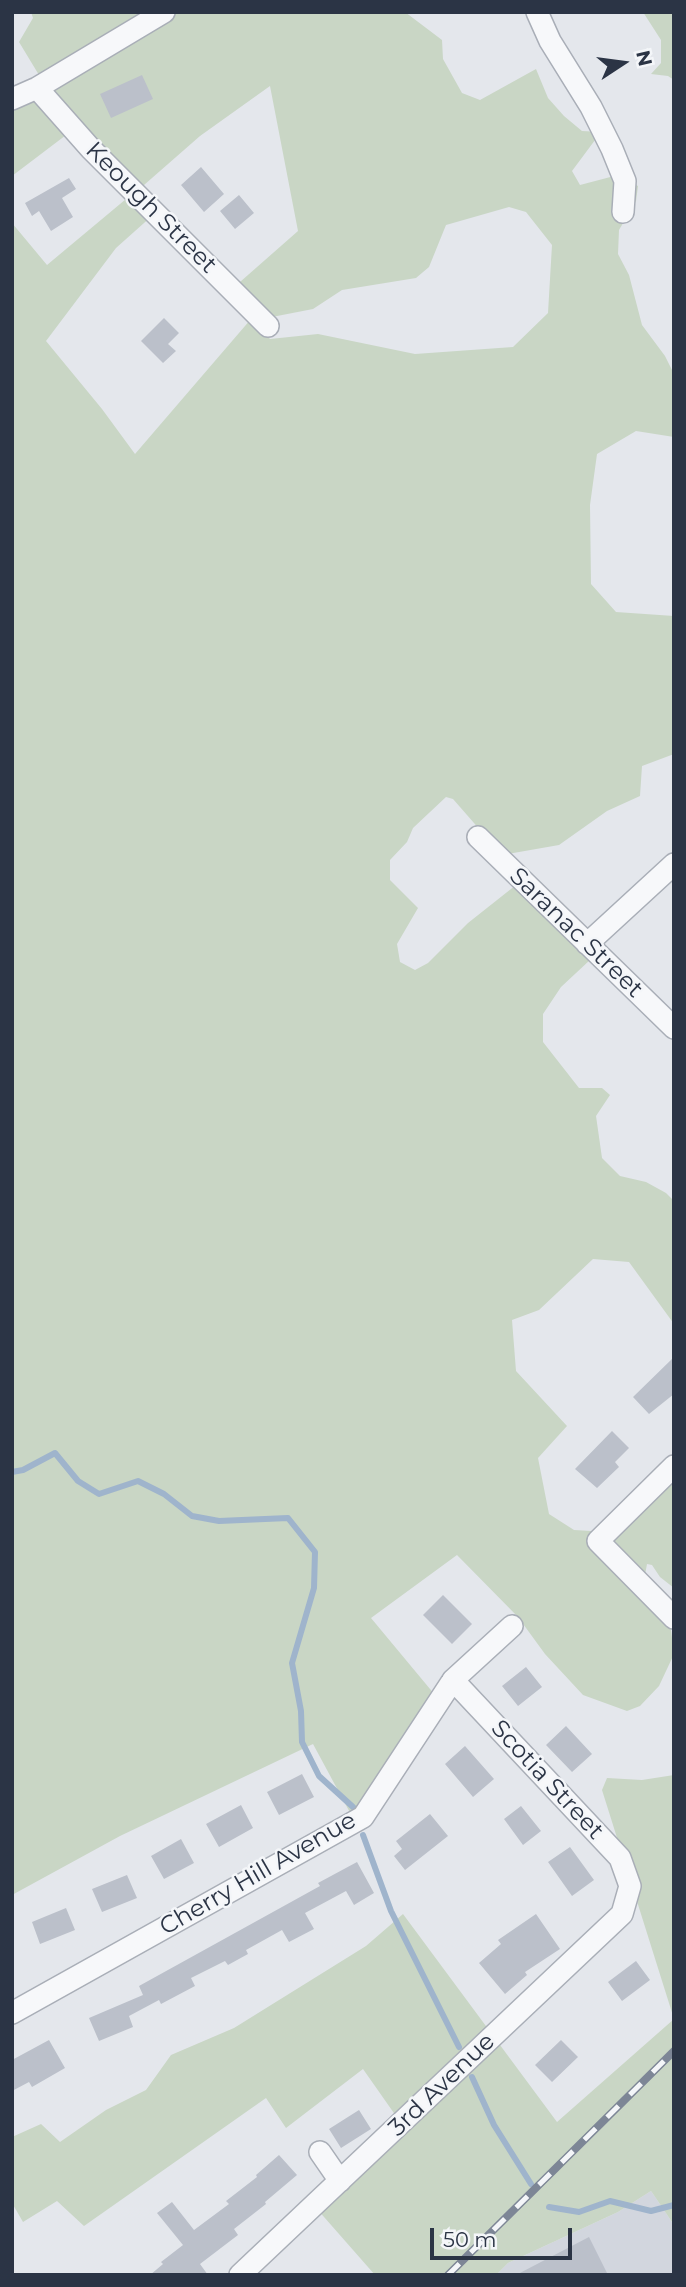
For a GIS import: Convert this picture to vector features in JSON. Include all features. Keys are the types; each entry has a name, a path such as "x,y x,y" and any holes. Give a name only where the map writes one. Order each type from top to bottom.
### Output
{"street":[{"path":"12,99 37,88 164,12"},
{"path":"537,12 550,41 591,107 612,149 625,181 623,212"},
{"name":"Keough Street","path":"37,88 92,149 268,326"},
{"name":"Saranac Street","path":"478,837 674,1028"},
{"path":"587,944 674,864"},
{"path":"674,1466 598,1541 674,1618"},
{"name":"Cherry Hill Avenue","path":"12,2013 363,1817 453,1680 512,1626"},
{"name":"Scotia Street","path":"453,1680 620,1858 630,1886"},
{"name":"3rd Avenue","path":"240,2275 622,1914 630,1886"},
{"path":"320,2152 340,2181"}],"shaded area":[{"path":"651,2191 674,2225 674,2275 496,2275 508,2263 618,2212"}],"green space":[{"path":"31,12 405,12 442,40 443,59 462,93 480,100 536,69 548,98 564,116 582,131 601,132 572,171 580,185 618,175 638,186 636,201 619,230 618,254 629,275 642,325 665,356 674,374 674,437 636,431 597,454 590,505 591,584 616,612 674,616 674,754 642,766 640,796 607,811 559,845 502,855 453,799 446,797 413,828 407,842 390,860 390,880 418,908 397,944 400,962 415,970 428,963 468,923 516,885 590,960 561,987 543,1014 543,1042 579,1088 602,1088 610,1095 596,1116 602,1158 620,1176 646,1182 666,1193 674,1201 674,1324 629,1262 593,1259 539,1310 512,1320 516,1371 567,1426 538,1458 549,1514 574,1530 608,1532 674,1468 674,1588 660,1577 652,1565 647,1564 645,1575 670,1622 674,1654 659,1686 640,1706 627,1711 583,1695 545,1654 518,1617 457,1555 371,1618 435,1695 354,1820 313,1744 120,1836 12,1895 12,223 47,265 132,194 74,129 12,176 12,98 42,80 19,42 33,18","holes":["270,86 298,231 240,282 272,317 313,309 342,290 416,278 429,267 446,225 509,207 526,212 552,245 548,313 513,347 415,354 318,334 270,339 251,319 135,454 46,341 116,248 153,215 136,192 200,136"]},
{"path":"643,12 674,12 674,80 668,76 651,74 661,63 661,40"},
{"path":"674,1775 674,2019 602,1790 607,1778 642,1780"},
{"path":"403,1914 557,2122 674,2019 674,2225 651,2191 618,2212 508,2263 496,2275 375,2275 317,2209 403,2126 363,2069 286,2128 266,2098 84,2226 57,2201 23,2222 12,2203 12,2137 41,2124 60,2142 106,2110 146,2090 171,2055 234,2028 366,1946"}],"building":[{"path":"142,75 153,99 111,118 100,94"},
{"path":"201,167 224,194 204,212 181,185"},
{"path":"69,178 76,189 62,198 73,217 51,231 39,211 32,216 25,203"},
{"path":"239,195 254,213 235,229 220,211"},
{"path":"164,318 179,333 168,344 176,351 163,363 141,341"},
{"path":"674,1357 674,1394 649,1414 633,1397"},
{"path":"612,1431 629,1448 615,1462 619,1467 597,1488 575,1469"},
{"path":"443,1595 472,1624 452,1644 423,1615"},
{"path":"526,1667 542,1687 518,1706 502,1686"},
{"path":"566,1726 592,1754 572,1772 546,1745"},
{"path":"465,1746 494,1779 473,1797 445,1764"},
{"path":"302,1774 314,1797 279,1815 267,1792"},
{"path":"241,1805 253,1828 219,1847 206,1824"},
{"path":"521,1806 541,1831 523,1845 504,1819"},
{"path":"430,1814 448,1836 405,1870 394,1856 402,1849 396,1841"},
{"path":"181,1839 194,1863 164,1879 151,1856"},
{"path":"570,1847 594,1880 572,1896 548,1862"},
{"path":"357,1862 374,1893 354,1905 346,1891 305,1913 314,1929 289,1942 282,1930 246,1950 248,1954 228,1965 225,1961 191,1978 195,1986 161,2004 159,2000 129,2016 133,2027 99,2041 89,2018 143,1995 139,1986 320,1886 318,1883"},
{"path":"127,1875 137,1898 102,1912 92,1889"},
{"path":"66,1908 75,1930 40,1944 32,1922"},
{"path":"536,1914 560,1949 525,1972 527,1975 505,1994 479,1963 501,1944 498,1940"},
{"path":"636,1961 650,1980 622,2001 608,1982"},
{"path":"49,2040 65,2068 32,2087 29,2082 12,2091 12,2060"},
{"path":"561,2040 578,2057 552,2082 535,2065"},
{"path":"359,2110 371,2129 341,2148 329,2129"},
{"path":"279,2155 297,2175 234,2229 238,2235 200,2264 208,2275 150,2275 163,2264 161,2262 183,2245 157,2213 172,2202 194,2230 229,2204 226,2201 257,2177 256,2175"},
{"path":"589,2237 608,2275 516,2275"}],"waterway":[{"path":"12,1472 23,1470 55,1453 78,1481 99,1494 138,1481 164,1494 192,1516 219,1521 288,1518 315,1552 314,1588 292,1663 301,1711 302,1742 319,1776 353,1807"},
{"path":"363,1835 391,1911 459,2047"},
{"path":"472,2077 494,2125 531,2184"},
{"path":"549,2207 579,2212 610,2201 651,2211 674,2205"}],"railway":[{"path":"448,2275 674,2051"}]}
